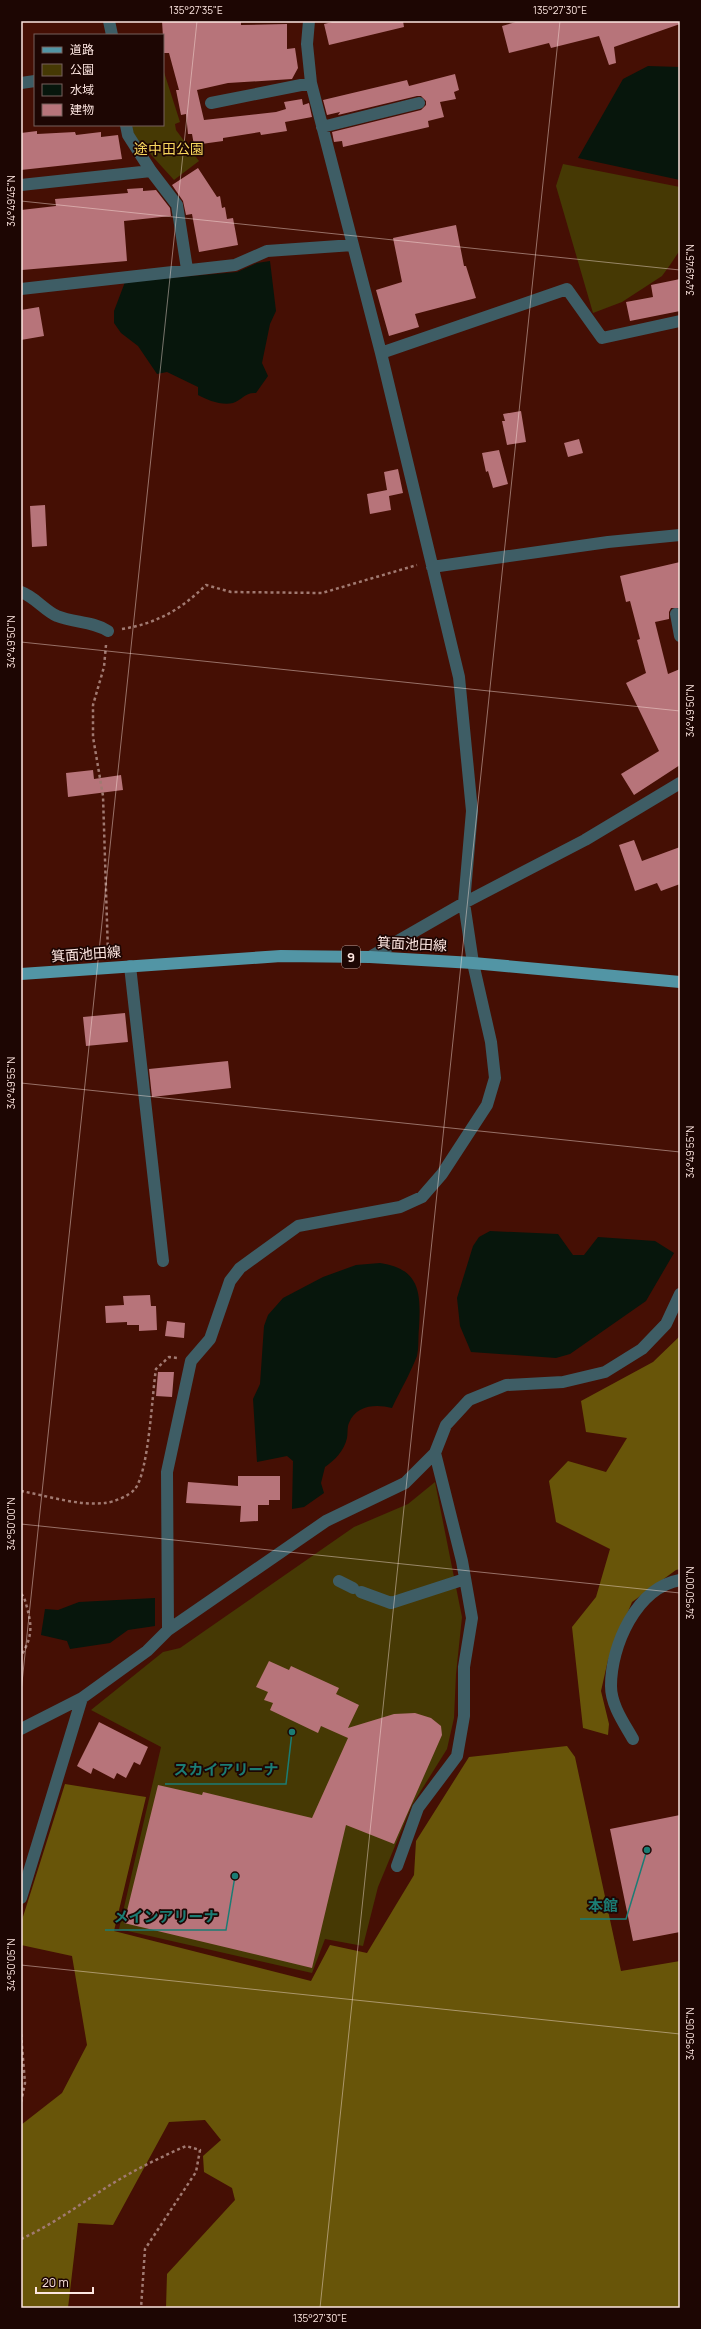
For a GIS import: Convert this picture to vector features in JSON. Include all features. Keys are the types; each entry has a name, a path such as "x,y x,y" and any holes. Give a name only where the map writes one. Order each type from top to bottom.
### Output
{"main road":[{"name":"箕面池田線","path":"21,974 281,956 370,957 473,963 680,982"}],"street":[{"path":"109,21 112,34"},
{"path":"168,1630 167,1472 191,1361 210,1339 230,1281 240,1268 298,1226 400,1207 422,1197 442,1174 487,1105 495,1078 491,1042 473,963 464,903 472,811 459,677 381,353 311,83 306,44 309,21"},
{"path":"21,83 34,81"},
{"path":"211,103 311,83"},
{"path":"322,126 419,103"},
{"path":"126,126 128,135 151,171 177,205 187,269"},
{"path":"21,185 151,171"},
{"path":"21,289 187,269 235,265 267,250 353,245"},
{"path":"381,353 567,289 602,338 680,321"},
{"path":"432,567 608,542 680,535"},
{"path":"21,592 30,595 56,615 99,626 108,631"},
{"path":"676,614 680,633"},
{"path":"370,957 464,903 585,840 680,784"},
{"path":"130,966 163,1261"},
{"path":"21,1729 82,1698 147,1651 168,1630 326,1521 405,1483 434,1453 446,1425 470,1400 506,1385 563,1382 605,1372 642,1349 666,1324 680,1294"},
{"path":"397,1866 418,1808 457,1756 464,1716 464,1667 472,1618 465,1578 434,1453"},
{"path":"339,1582 391,1603 465,1578"},
{"path":"634,1739 619,1716 611,1687 616,1652 626,1624 644,1600 671,1582 680,1580"},
{"path":"21,1898 82,1698"}],"path":[{"path":"108,968 103,796 93,737 92,706 104,667 108,631 145,625 162,618 188,602 206,585 231,592 322,592 420,564 432,567"},
{"path":"21,1491 79,1502 106,1503 121,1498 135,1489 142,1471 156,1369 169,1357 191,1361"},
{"path":"21,1594 24,1597 32,1624 26,1647 21,1656"},
{"path":"21,2034 25,2083 21,2102"},
{"path":"21,2240 86,2202 107,2186 160,2158 186,2146 200,2150 196,2172 145,2249 141,2308"}],"green space":[{"name":"途中田公園","path":"164,72 180,122 175,124 176,130 199,161 174,180 133,135 132,126 164,126"},
{"path":"563,164 680,187 680,250 670,265 662,276 622,302 593,313 556,186"},
{"path":"435,1482 462,1617 456,1674 454,1718 447,1749 412,1805 378,1887 363,1946 325,1939 312,1973 119,1929 161,1747 91,1710 163,1652 180,1648 354,1527 408,1504"}],"shaded area":[{"path":"680,1336 680,1569 676,1570 632,1602 608,1660 601,1691 609,1724 608,1735 583,1728 572,1627 596,1597 610,1549 556,1522 549,1481 568,1461 606,1472 627,1438 586,1432 581,1401 653,1362"},
{"path":"567,1746 575,1757 621,1971 680,1961 680,2308 166,2308 167,2274 235,2200 232,2188 204,2172 203,2156 221,2140 205,2120 169,2122 113,2225 78,2223 68,2308 21,2308 21,2125 62,2093 87,2045 72,1956 21,1945 21,1923 65,1784 146,1797 114,1931 311,1981 330,1945 367,1953 414,1875 416,1841 469,1757"}],"water":[{"path":"648,66 680,67 680,180 578,158 623,79"},
{"path":"270,261 276,311 270,324 262,363 268,376 256,393 246,395 236,402 224,404 210,401 198,395 198,387 167,372 157,374 138,346 121,333 114,323 114,311 125,282 237,272 257,263"},
{"path":"490,1231 558,1234 573,1255 584,1255 598,1237 655,1241 674,1253 646,1301 570,1354 556,1358 471,1352 460,1326 457,1298 473,1246 479,1237"},
{"path":"380,1263 393,1266 403,1271 415,1284 418,1293 420,1315 417,1356 392,1408 380,1406 367,1407 356,1412 352,1417 348,1425 347,1438 344,1447 336,1458 325,1467 321,1483 324,1493 304,1507 292,1509 293,1461 287,1456 257,1462 253,1399 260,1384 264,1326 268,1315 283,1298 323,1277 356,1265"},
{"path":"155,1598 155,1626 128,1630 110,1643 70,1649 67,1641 41,1635 45,1609 58,1610 79,1602"}],"building":[{"path":"162,21 241,21 241,25 287,24 287,49 295,48 298,68 292,79 228,83 197,90 204,120 276,112 286,109 284,102 302,99 303,105 309,103 312,117 285,122 287,131 261,135 260,132 223,138 223,141 194,145 192,134 188,134 186,114 181,115 176,90 179,90 169,53 164,53"},
{"path":"336,21 403,21 404,27 329,45 324,24"},
{"path":"519,21 680,21 680,24 614,47 616,63 609,65 599,36 551,48 549,43 509,53 502,26"},
{"path":"455,74 459,90 454,92 456,99 440,102 444,117 428,121 429,127 343,147 342,141 334,142 332,132 421,110 426,105 426,101 421,96 417,96 338,115 340,112 327,115 323,100 407,80 409,86"},
{"path":"37,131 37,134 75,132 76,135 101,132 101,137 118,135 122,159 21,170 21,133"},
{"path":"198,168 217,197 220,196 222,208 225,207 227,219 233,218 238,245 199,252 192,214 186,215 183,201 172,185"},
{"path":"143,188 143,191 156,190 170,208 171,216 124,221 127,261 22,270 21,210 56,206 55,199 128,193 127,189"},
{"path":"456,225 464,266 466,266 476,298 415,314 419,327 389,336 376,290 402,282 393,238"},
{"path":"680,279 680,311 630,321 626,302 653,297 651,285"},
{"path":"39,307 44,336 21,340 21,310"},
{"path":"521,411 526,442 507,445 502,421 505,421 503,414"},
{"path":"579,439 583,453 568,457 564,443"},
{"path":"499,450 508,484 493,488 488,471 486,472 482,453"},
{"path":"398,469 403,493 389,496 391,510 370,514 367,494 387,490 384,472"},
{"path":"45,505 47,546 32,547 30,506"},
{"path":"680,562 680,608 671,608 669,612 669,619 655,622 668,674 680,669 680,765 634,795 621,774 659,751 626,683 646,673 637,640 640,639 630,601 626,602 620,576"},
{"path":"93,770 94,779 121,775 123,790 68,797 66,773"},
{"path":"634,840 642,861 680,847 680,884 661,891 657,883 635,891 619,845"},
{"path":"125,1013 128,1042 86,1046 83,1017"},
{"path":"228,1061 231,1088 152,1097 149,1069"},
{"path":"150,1295 151,1306 156,1306 157,1330 139,1331 139,1325 127,1325 127,1322 106,1323 105,1306 124,1305 123,1296"},
{"path":"167,1321 185,1323 184,1338 165,1336"},
{"path":"158,1372 174,1372 172,1397 156,1396"},
{"path":"238,1476 280,1476 280,1500 269,1500 269,1505 258,1505 258,1521 240,1522 241,1506 186,1503 188,1482 238,1486"},
{"path":"269,1661 289,1670 291,1666 339,1688 336,1694 359,1705 348,1728 394,1714 415,1713 431,1718 441,1726 442,1735 394,1844 346,1825 312,1968 124,1923 158,1785 202,1795 203,1792 312,1818 348,1738 321,1726 318,1733 270,1710 273,1703 264,1700 268,1692 256,1687"},
{"path":"99,1722 148,1747 140,1765 134,1762 126,1778 117,1773 114,1779 93,1768 91,1774 77,1766"},
{"path":"680,1815 680,1932 633,1941 610,1829"}],"place":[{"name":"スカイアリーナ","path":"292,1732"},
{"name":"本館","path":"647,1850"},
{"name":"メインアリーナ","path":"235,1876"}]}
